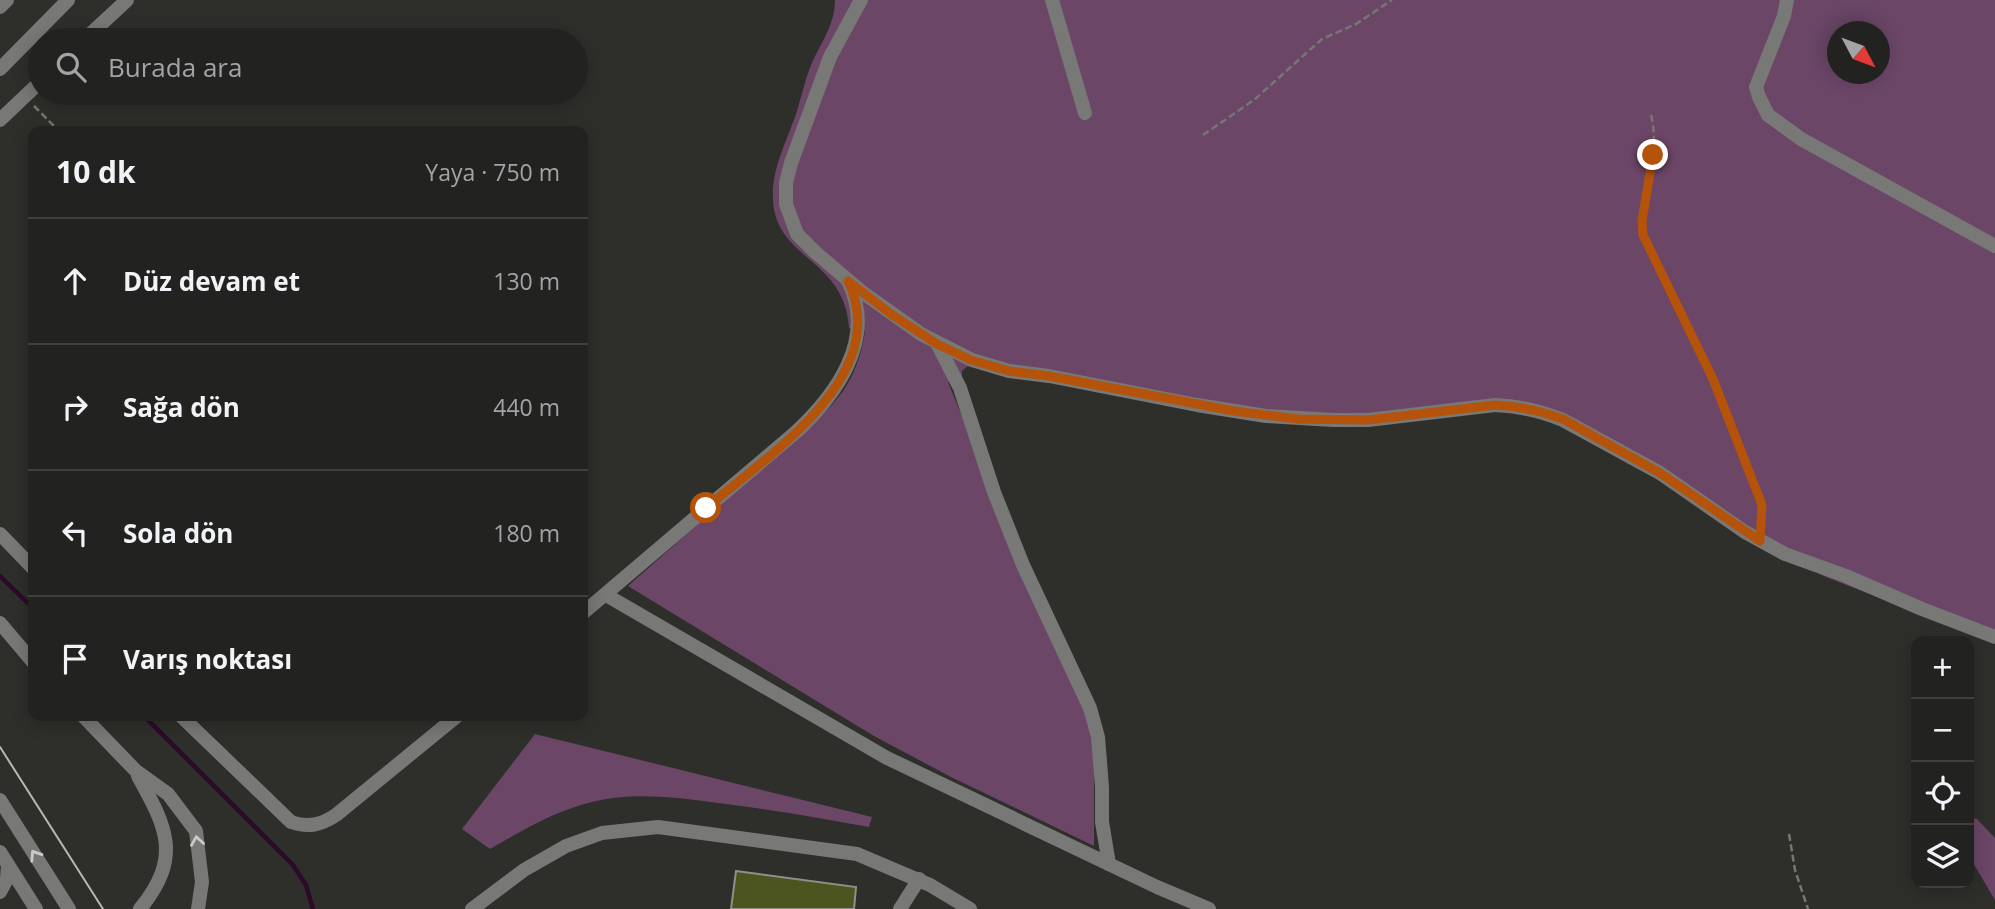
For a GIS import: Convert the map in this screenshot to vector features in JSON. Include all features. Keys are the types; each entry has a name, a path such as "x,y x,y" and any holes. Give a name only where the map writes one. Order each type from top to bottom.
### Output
{"street":[{"path":"40,28 68,0"},
{"path":"97,28 127,0"},
{"path":"861,0 830,57 788,173 785,194 788,215 797,234 848,281 937,344 971,360 1009,371 1266,416 1356,420 1479,406 1532,409 1563,419 1635,458 1760,541 1804,562 1846,576 1922,609 1995,636"},
{"path":"1052,0 1085,113"},
{"path":"1787,0 1784,16 1756,87 1768,115 1820,151 1995,246"},
{"path":"0,69 28,41"},
{"path":"0,120 28,93"},
{"path":"588,609 796,432 825,402 843,374 857,335 857,303 848,281"},
{"path":"937,344 960,388 994,492 1023,565 1090,708 1098,737 1102,822 1109,864"},
{"path":"0,534 28,563"},
{"path":"606,595 887,758 1209,909"},
{"path":"0,623 28,656"},
{"path":"88,721 136,772 168,794 197,831 202,882 198,909"},
{"path":"186,721 292,822 305,826 320,824 336,816 451,721"},
{"path":"136,772 161,817 168,850 156,890 141,909"},
{"path":"0,800 69,909"},
{"path":"472,909 524,870 566,846 602,833 639,827 676,828 857,854 919,879 970,909"},
{"path":"0,852 36,909"},
{"path":"0,892 7,879 8,865"},
{"path":"900,909 919,879"}],"path":[{"path":"1203,135 1254,100 1322,39 1363,20 1392,0"},
{"path":"25,96 28,99"},
{"path":"34,105 54,126"},
{"path":"1651,115 1655,145 1642,221 1643,235 1713,379 1762,505 1760,541"},
{"path":"1789,834 1795,870 1808,909"}],"shaded area":[{"path":"835,0 1995,0 1995,643 1826,577 1778,555 1631,461 1575,431 1519,409 1346,423 969,365 962,371 962,378 948,382 1060,657 1089,721 1094,757 1094,846 951,777 874,736 628,586 824,413 846,386 860,355 865,331 849,328 845,305 836,287 785,235 777,219 773,199 781,154 809,71 830,25"},
{"path":"535,734 872,817 869,827 693,800 625,797 592,802 565,810 490,849 462,829"},
{"path":"1974,818 1995,838 1995,900 1974,864"}],"building":[{"path":"736,871 856,887 854,909 731,909"}],"waterway":[{"path":"0,576 28,603"},
{"path":"149,721 293,865 306,885 313,909"}],"tram line":[{"path":"0,747 103,909"}],"route":[{"path":"706,508 796,432 835,389 857,335 857,303 848,281 937,344 971,360 1009,371 1234,411 1298,419 1368,420 1495,405 1532,409 1563,419 1635,458 1760,541 1763,527 1762,505 1713,379 1643,235 1642,221 1653,155"}]}
